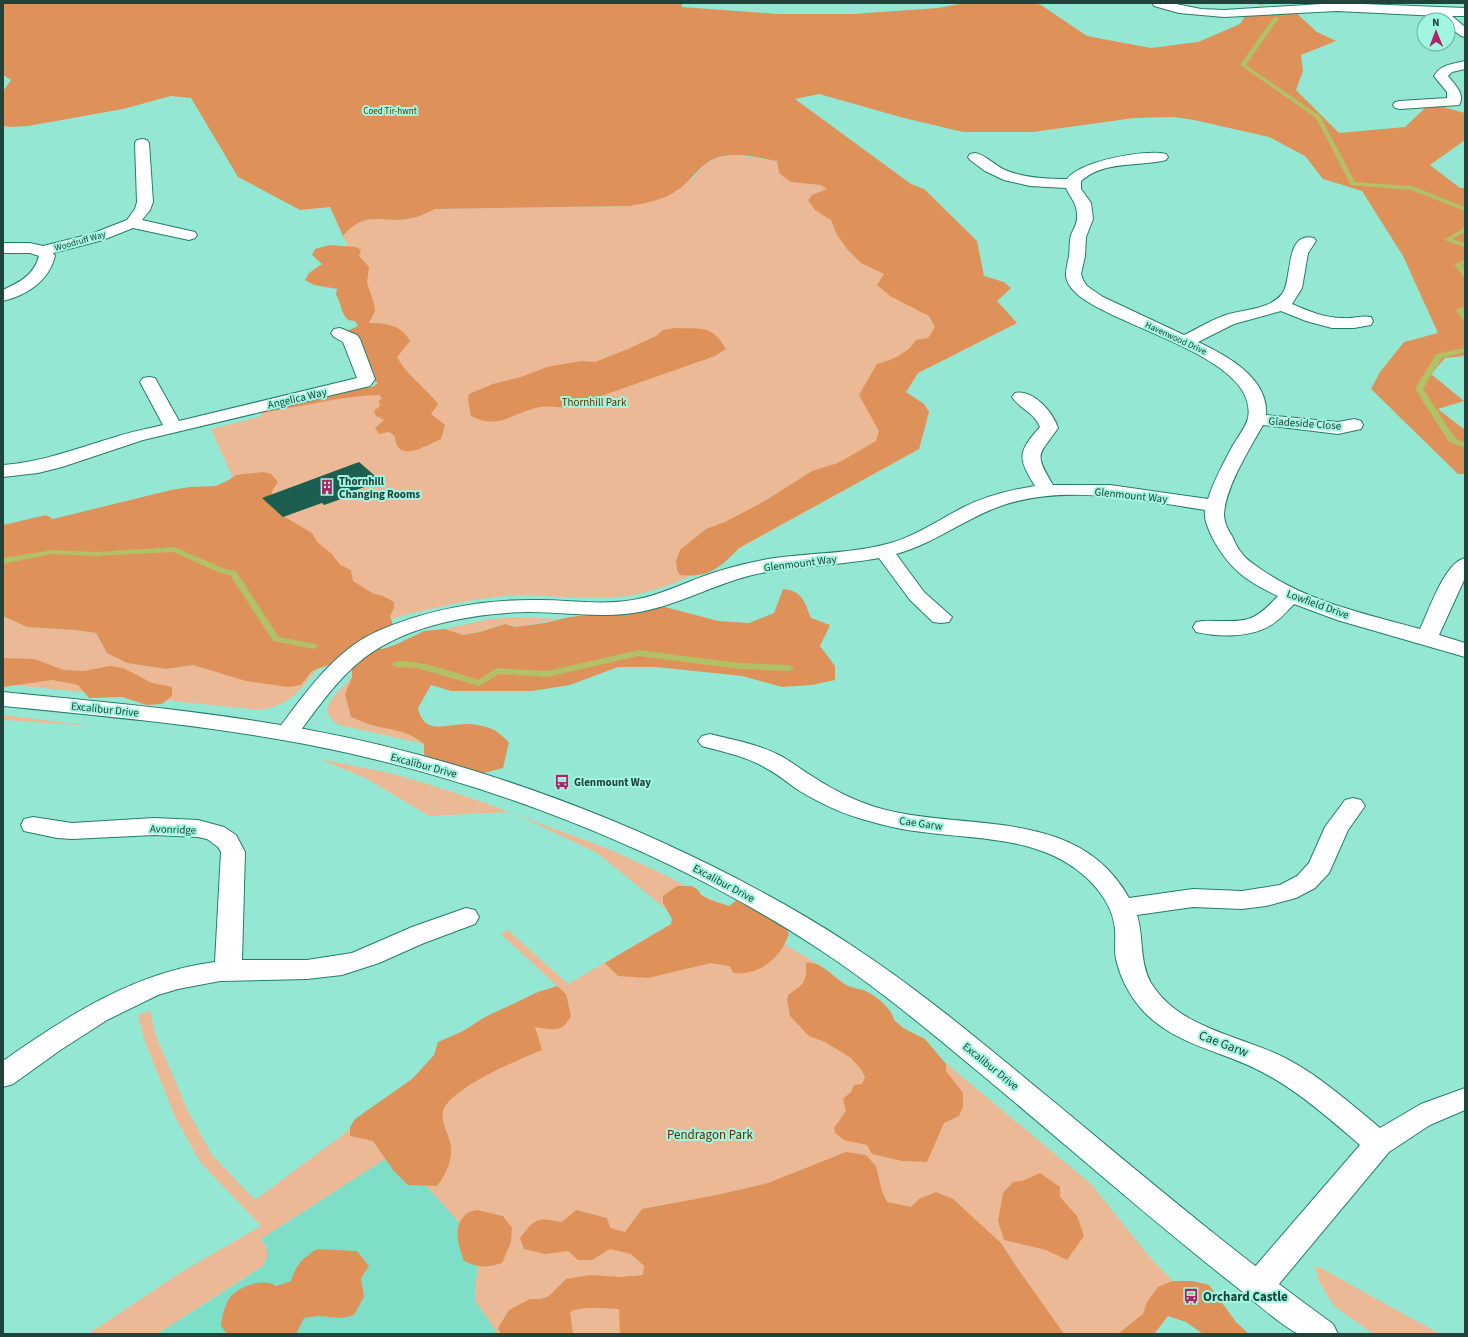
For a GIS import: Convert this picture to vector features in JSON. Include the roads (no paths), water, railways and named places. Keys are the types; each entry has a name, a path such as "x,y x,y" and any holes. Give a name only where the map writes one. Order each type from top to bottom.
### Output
{"street":[{"path":"1158,3 1180,9 1221,13 1317,7 1378,6 1442,12"},
{"path":"1456,26 1465,33"},
{"path":"1400,104 1460,104 1454,92 1441,76 1445,70 1465,66"},
{"name":"Woodruff Way","path":"3,248 30,248 43,251 97,238 132,222 142,210 145,202 142,143"},
{"path":"976,156 990,168 1014,178 1028,181 1073,184 1077,176 1098,166 1145,158 1161,157"},
{"name":"Havenwood Drive","path":"1073,184 1074,189 1083,203 1085,212 1085,219 1078,237 1077,256 1073,274 1080,289 1097,301 1227,364 1249,387 1258,405 1257,419"},
{"path":"132,222 189,234"},
{"path":"1184,342 1231,319 1272,310 1282,305 1292,293 1295,285 1297,260 1303,245 1308,241"},
{"path":"3,296 32,281 42,272 47,256 43,251"},
{"path":"1282,305 1326,322 1351,325 1365,321"},
{"name":"Angelica Way","path":"3,471 32,468 57,463 114,442 364,382 366,379 351,339 340,333"},
{"path":"149,382 173,427"},
{"path":"1021,397 1036,409 1047,421 1048,428 1033,446 1030,453 1030,461 1047,491"},
{"path":"1215,506 1226,475 1257,419"},
{"name":"Gladeside Close","path":"1257,419 1338,428 1354,425"},
{"name":"Glenmount Way","path":"287,733 334,673 360,649 393,633 427,621 456,614 503,607 527,606 603,610 632,607 673,597 722,577 764,566 884,551 928,536 967,513 989,503 1010,496 1047,491 1104,491 1215,506"},
{"name":"Lowfield Drive","path":"1215,506 1214,516 1217,527 1231,554 1239,563 1252,573 1290,595 1344,615 1465,650"},
{"path":"884,551 917,596 940,617"},
{"path":"1427,638 1453,580 1465,564"},
{"path":"1204,627 1241,627 1254,625 1263,621 1290,595"},
{"name":"Excalibur Drive","path":"3,699 153,714 242,726 287,733 423,763 577,814 614,829 685,862 776,910 851,958 922,1010 1194,1235 1322,1334"},
{"name":"Cae Garw","path":"710,740 767,758 812,787 834,799 869,813 893,820 921,824 984,829 1036,838 1082,861 1113,891 1122,908 1128,927 1128,950 1137,982 1149,1000 1163,1014 1182,1026 1204,1036 1251,1053 1277,1066 1324,1099 1379,1144"},
{"path":"1122,908 1193,898 1242,900 1266,897 1287,892 1306,882 1320,867 1337,827 1353,806"},
{"name":"Avonridge","path":"33,825 72,831 159,827 192,828 213,833 227,841 233,852 228,970"},
{"path":"5,1072 82,1021 141,991 174,980 203,973 228,970 314,970 343,965 371,956 417,935 466,917"},
{"path":"1258,1286 1379,1144 1399,1128 1419,1117 1446,1105 1465,1099"}],"waterway":[{"path":"1276,18 1243,65 1318,117 1353,184 1412,188 1465,209"},
{"path":"1465,229 1447,240 1465,245"},
{"path":"1465,262 1457,264 1465,275"},
{"path":"1465,308 1459,310 1465,319"},
{"path":"1465,350 1439,356 1419,389 1452,440 1465,446"},
{"path":"3,561 52,552 95,554 174,549 223,571 233,573 276,639 313,646"},
{"path":"395,664 418,665 479,683 497,671 547,674 639,653 739,666 790,668"}],"place":[{"name":"Thornhill Changing Rooms","path":"327,487"},
{"name":"Glenmount Way","path":"562,782"},
{"name":"Orchard Castle","path":"1191,1296"}],"park label":[{"name":"Coed Tir-hwnt","path":"390,111"},
{"name":"Thornhill Park","path":"594,402"},
{"name":"Pendragon Park","path":"710,1134"}]}
